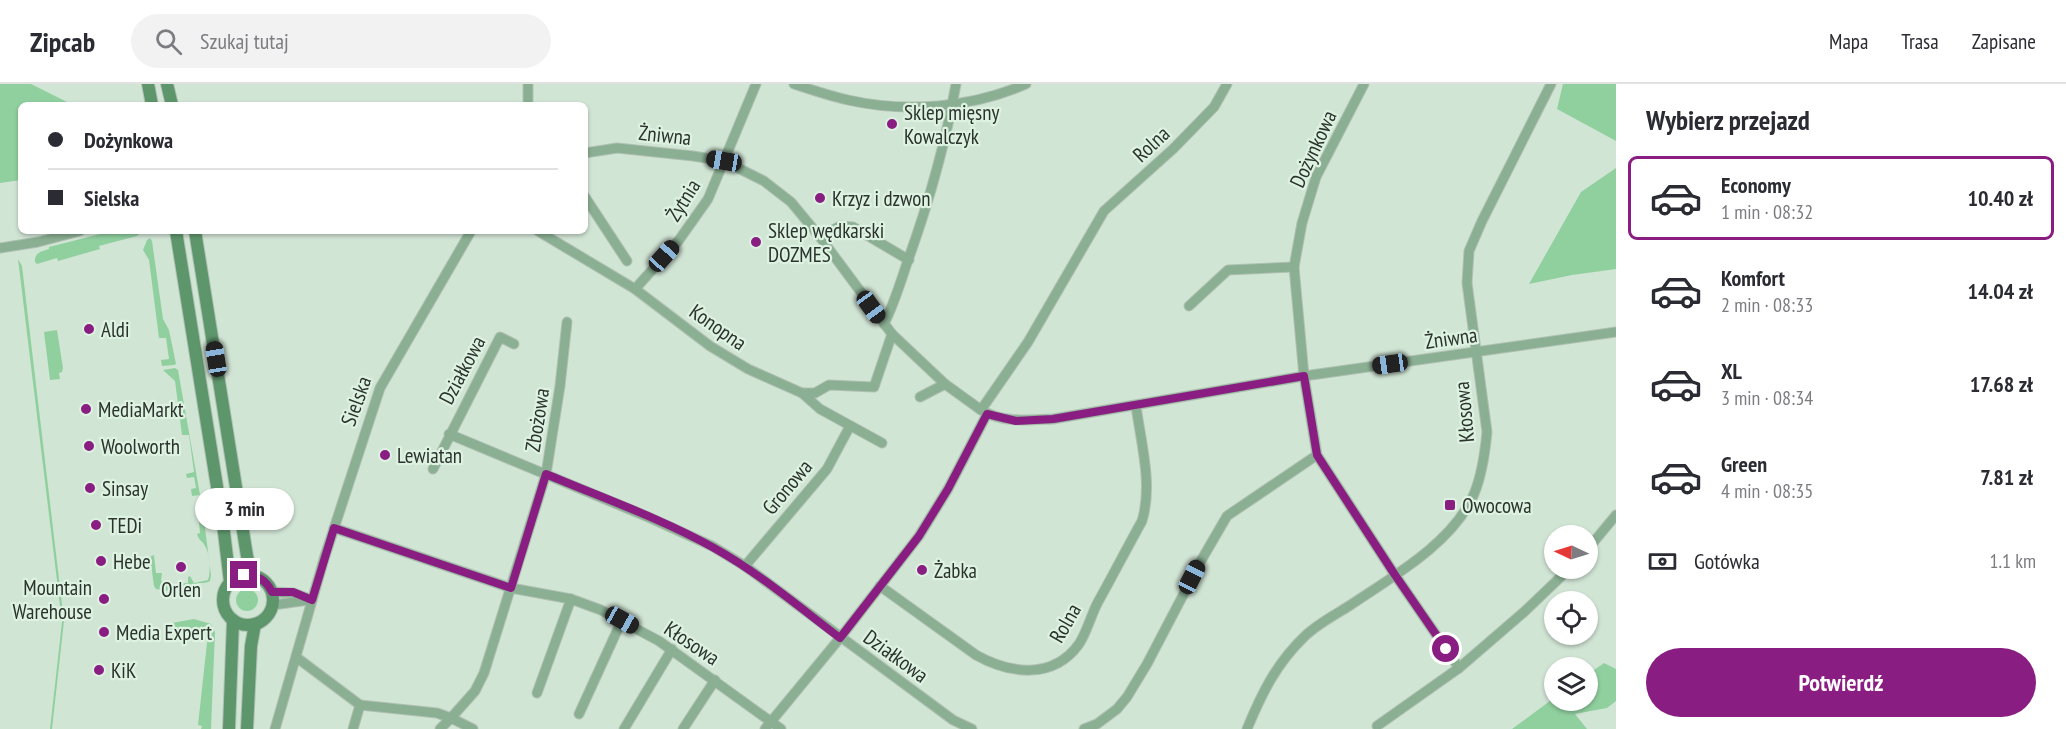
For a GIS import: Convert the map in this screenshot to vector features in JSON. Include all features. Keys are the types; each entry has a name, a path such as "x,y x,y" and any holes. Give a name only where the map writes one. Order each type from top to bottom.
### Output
{"main road":[{"path":"148,84 151,102"},
{"path":"167,84 171,102"},
{"path":"177,234 222,513 230,582"},
{"path":"195,234 247,556 252,575"},
{"path":"252,575 265,581 272,599 267,617 255,624 247,625 233,620 228,615 223,602 230,582 237,577 252,575"},
{"path":"229,729 233,620"},
{"path":"247,729 251,646 255,624"}],"street":[{"path":"528,84 528,102"},
{"name":"Żytnia","path":"635,289 679,240 708,199 756,84"},
{"path":"794,84 847,100 908,107 952,104 1026,84"},
{"path":"884,324 893,306 909,260 940,161 956,84"},
{"name":"Rolna","path":"768,725 840,638 919,536 948,489 984,412 1028,342 1104,211 1173,149 1214,107 1227,84"},
{"name":"Dożynkowa","path":"1364,84 1316,177 1302,223 1294,267 1304,376 1317,455 1459,668"},
{"name":"Kłosowa","path":"1247,729 1268,681 1306,634 1395,575 1436,544 1462,514 1473,494 1485,454 1487,432 1467,283 1469,251 1486,212 1551,84"},
{"name":"Żniwna","path":"588,153 617,148 724,161 764,181 791,202 892,334 945,384 984,412 1016,421 1053,419 1304,376 1616,332"},
{"path":"588,202 627,261"},
{"path":"820,237 840,226 853,227 909,260"},
{"path":"0,248 69,234"},
{"name":"Sielska","path":"275,729 334,528 380,388 469,234"},
{"name":"Konopna","path":"543,234 635,289 710,346 748,369 802,393 820,409 882,443"},
{"path":"1189,306 1228,270 1294,267"},
{"name":"Zbożowa","path":"440,729 475,691 484,673 511,588 546,474 560,386 567,322"},
{"path":"802,393 815,393 829,385 874,387 892,334"},
{"name":"Działkowa","path":"433,469 500,337 514,344"},
{"path":"920,398 945,384"},
{"name":"Rolna","path":"880,586 992,664 1009,669 1035,670 1062,662 1080,643 1094,611 1142,521 1147,506 1147,488 1136,406"},
{"name":"Gronowa","path":"745,566 827,469 850,426"},
{"name":"Działkowa","path":"449,435 648,517 712,546 745,566 953,720 972,729"},
{"path":"1084,729 1100,726 1127,697 1227,516 1317,455"},
{"path":"1598,537 1616,515"},
{"name":"Kłosowa","path":"334,528 511,588 571,599 622,620 672,650 715,680 768,725 781,729"},
{"path":"1377,726 1459,668 1558,579"},
{"path":"272,599 312,600"},
{"path":"537,693 571,599"},
{"path":"579,714 622,620"},
{"path":"624,729 672,650"},
{"path":"296,657 360,705 437,713 473,729"},
{"path":"683,729 715,680"},
{"path":"353,729 360,705"}],"green space":[{"path":"0,84 31,84 67,102 18,102 18,180 0,183"},
{"path":"1563,84 1616,84 1616,141 1557,109"},
{"path":"1616,168 1616,269 1529,284 1581,192"},
{"path":"100,234 139,234 99,246 100,249 58,261 57,258 37,264 35,259 37,254 49,247"},
{"path":"150,238 163,319 169,330 176,364 174,365 162,366 161,360 169,359 166,338 159,338 149,260 143,250"},
{"path":"18,259 22,266 64,621 52,729 50,729 62,622"},
{"path":"57,330 63,368 59,373 60,379 50,380 44,332"},
{"path":"175,368 178,370 200,495 192,496 191,489 196,488 194,477 187,478 186,474 194,472 189,435 182,435 175,381 163,370"},
{"path":"198,512 203,512 209,556 197,534 200,533 199,522 203,521 202,517 198,517"},
{"path":"154,555 156,573 162,573 161,581 164,581 165,585 188,583 190,576 194,583 208,580 210,563 211,575 208,582 173,590 156,589 154,586 150,557"},
{"path":"247,589 255,592 258,600 255,608 247,611 239,608 236,600 239,592"},
{"path":"194,619 211,624 215,632 211,729 201,729 202,726 198,725 208,634 165,627 166,624"},
{"path":"1604,663 1616,669 1616,701 1607,708 1598,710 1598,667"},
{"path":"1544,705 1544,711 1591,711 1575,714 1587,729 1512,729"}],"place":[{"name":"Sklep mięsny Kowalczyk","path":"892,124"},
{"name":"Krzyz i dzwon","path":"820,198"},
{"name":"Sklep wędkarski DOZMES","path":"756,242"},
{"name":"Aldi","path":"89,329"},
{"name":"MediaMarkt","path":"86,409"},
{"name":"Woolworth","path":"89,446"},
{"name":"Lewiatan","path":"385,455"},
{"name":"Sinsay","path":"90,488"},
{"name":"Owocowa","path":"1450,505"},
{"name":"TEDi","path":"96,525"},
{"name":"Hebe","path":"101,561"},
{"name":"Orlen","path":"181,567"},
{"name":"Żabka","path":"922,570"},
{"name":"Mountain Warehouse","path":"104,599"},
{"name":"Media Expert","path":"104,632"},
{"name":"KiK","path":"99,670"}],"route":[{"path":"244,575 259,577 265,581 272,592 293,592 312,600 334,528 511,588 546,474 712,546 745,566 840,638 919,536 948,489 987,414 1016,421 1053,419 1304,376 1317,455 1446,649"}]}
